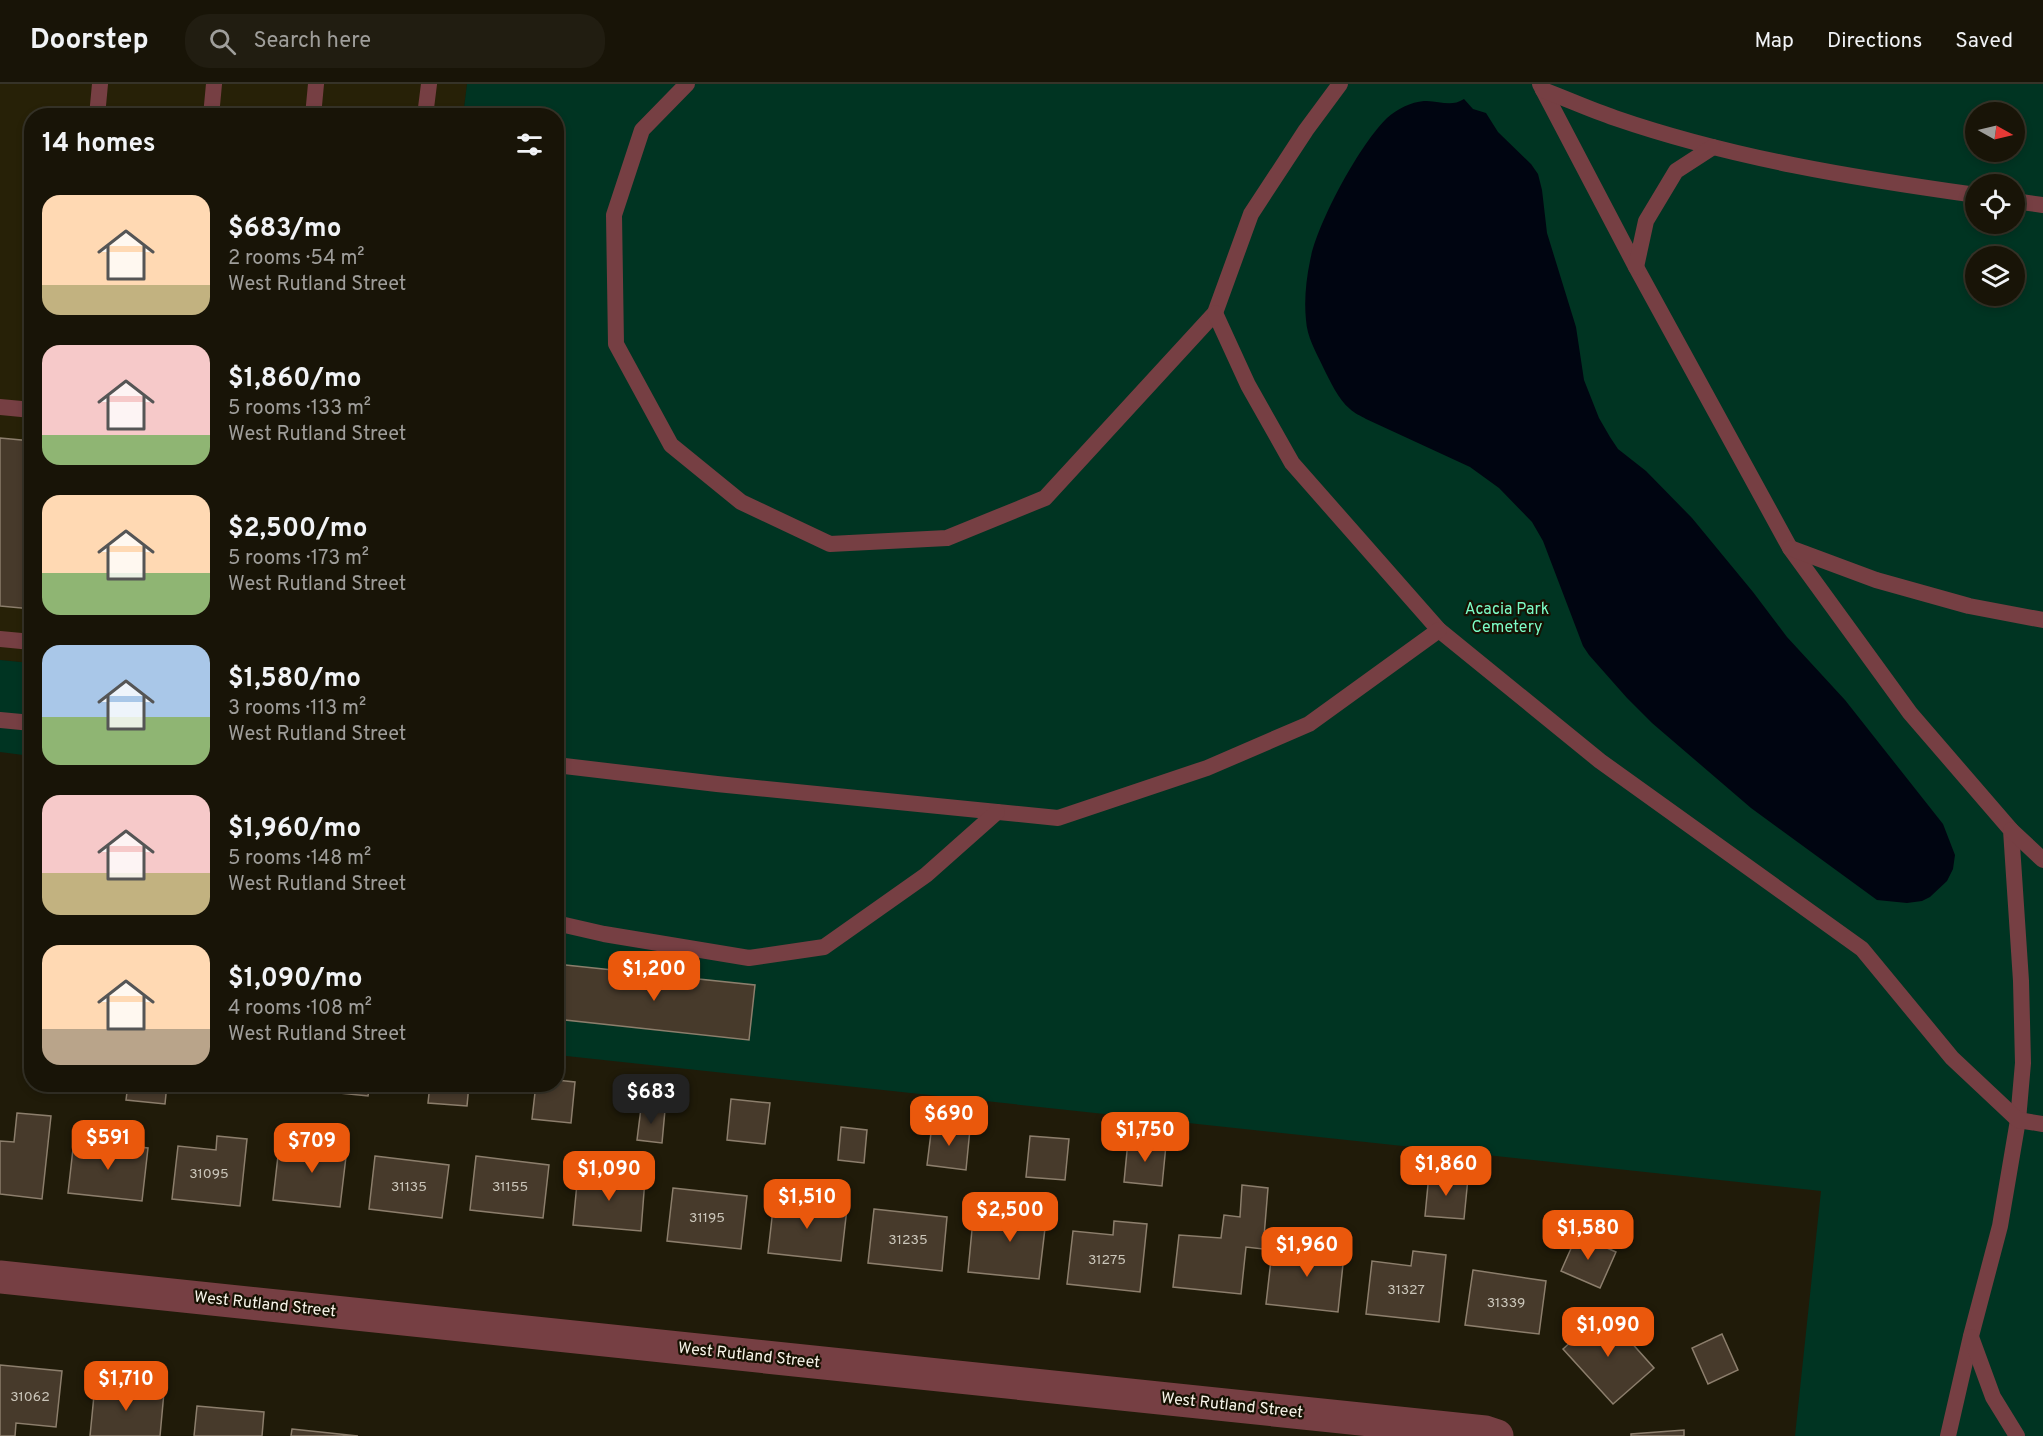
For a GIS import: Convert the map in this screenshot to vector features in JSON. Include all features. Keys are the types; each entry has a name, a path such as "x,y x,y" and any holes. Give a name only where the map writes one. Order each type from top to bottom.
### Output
{"street":[{"name":"West Rutland Street","path":"0,1277 1485,1432 1497,1436"}],"lane":[{"path":"98,108 100,84"},
{"path":"212,108 214,84"},
{"path":"314,108 316,84"},
{"path":"426,108 429,84"},
{"path":"687,84 642,130 614,214 616,344 671,445 741,501 830,544 947,538 1045,498 1215,313 1251,214 1306,130 1340,84"},
{"path":"1541,87 1615,118 1713,147 1860,178 1965,193"},
{"path":"1541,87 1790,549 1910,713 2011,830 2043,860"},
{"path":"1636,267 1646,221 1676,171 1713,147"},
{"path":"2025,203 2043,205"},
{"path":"1215,313 1248,385 1292,463 1439,630 1600,761 1862,949 1952,1058 2018,1120 2043,1124"},
{"path":"0,407 24,409"},
{"path":"1790,549 1876,580 1969,606 2043,620"},
{"path":"564,766 717,784 1058,818 1207,768 1310,724 1439,630"},
{"path":"0,639 24,641"},
{"path":"0,720 24,722"},
{"path":"564,926 749,958 824,947 926,875 997,812"},
{"path":"1948,1436 2000,1226 2018,1120 2023,1063 2021,981 2011,830"},
{"path":"1971,1336 1993,1396 2017,1436"}],"shaded area":[{"path":"0,84 467,84 464,108 24,108 24,662 0,660"},
{"path":"1464,99 1473,109 1486,113 1498,132 1531,164 1538,174 1547,233 1576,327 1584,380 1599,418 1610,437 1618,449 1646,471 1692,518 1787,637 1845,700 1943,824 1955,855 1953,869 1947,881 1930,897 1922,901 1907,903 1877,900 1751,808 1652,723 1589,655 1583,646 1543,541 1532,522 1499,488 1470,467 1366,419 1346,405 1335,390 1312,344 1306,320 1307,276 1321,226 1353,165 1376,130 1387,118 1414,103 1429,101 1454,103"}],"green space":[{"name":"Acacia Park Cemetery","path":"467,84 2043,84 2043,1436 1795,1436 1821,1191 564,1056 564,108 464,108"},
{"path":"0,660 24,662 24,755 0,752"}],"building":[{"path":"0,438 24,440 24,608 0,606"},
{"path":"564,965 755,985 749,1040 564,1020"},
{"path":"564,1081 575,1082 571,1123 532,1119 535,1092 564,1092"},
{"path":"127,1092 166,1092 165,1104 126,1100"},
{"path":"330,1092 369,1092 368,1096"},
{"path":"429,1092 468,1092 467,1106 428,1103"},
{"path":"731,1099 770,1103 765,1144 727,1140"},
{"path":"641,1108 665,1110 662,1143 637,1140"},
{"path":"17,1113 51,1116 42,1199 0,1194 0,1141 14,1142"},
{"path":"932,1125 970,1129 966,1170 927,1165"},
{"path":"841,1127 867,1130 864,1163 838,1160"},
{"path":"217,1136 247,1139 240,1206 172,1199 178,1146 216,1150"},
{"path":"1030,1136 1069,1139 1065,1180 1026,1177"},
{"path":"318,1137 348,1140 340,1207 273,1200 279,1147 317,1151"},
{"path":"74,1140 148,1148 142,1201 68,1193"},
{"path":"1128,1141 1166,1145 1162,1186 1124,1182"},
{"path":"375,1156 449,1165 442,1218 369,1209"},
{"path":"476,1156 549,1165 543,1218 470,1210"},
{"path":"578,1173 645,1179 641,1231 573,1225"},
{"path":"1429,1174 1468,1178 1464,1219 1425,1216"},
{"path":"1242,1185 1268,1188 1263,1249 1246,1247 1241,1294 1173,1287 1179,1235 1221,1238 1224,1215 1240,1217"},
{"path":"673,1188 747,1196 741,1249 667,1241"},
{"path":"774,1200 847,1208 841,1261 768,1253"},
{"path":"1014,1200 1048,1203 1039,1279 968,1272 973,1219 1012,1223"},
{"path":"874,1209 947,1217 942,1271 868,1263"},
{"path":"1114,1221 1147,1224 1140,1292 1067,1284 1073,1231 1113,1235"},
{"path":"1577,1235 1616,1252 1600,1288 1561,1271"},
{"path":"1312,1241 1345,1245 1338,1312 1266,1304 1272,1251 1311,1256"},
{"path":"1413,1251 1446,1255 1439,1322 1366,1314 1372,1261 1411,1266"},
{"path":"1473,1270 1546,1281 1539,1334 1465,1325"},
{"path":"1604,1312 1654,1368 1613,1404 1563,1349"},
{"path":"1722,1334 1738,1370 1708,1384 1692,1348"},
{"path":"0,1365 62,1371 56,1427 16,1423 15,1436 0,1436"},
{"path":"95,1385 164,1392 160,1436 90,1436"},
{"path":"197,1406 264,1412 262,1436 194,1436"},
{"path":"292,1429 358,1436 291,1436"},
{"path":"1684,1430 1684,1436 1631,1436 1631,1434"}]}
